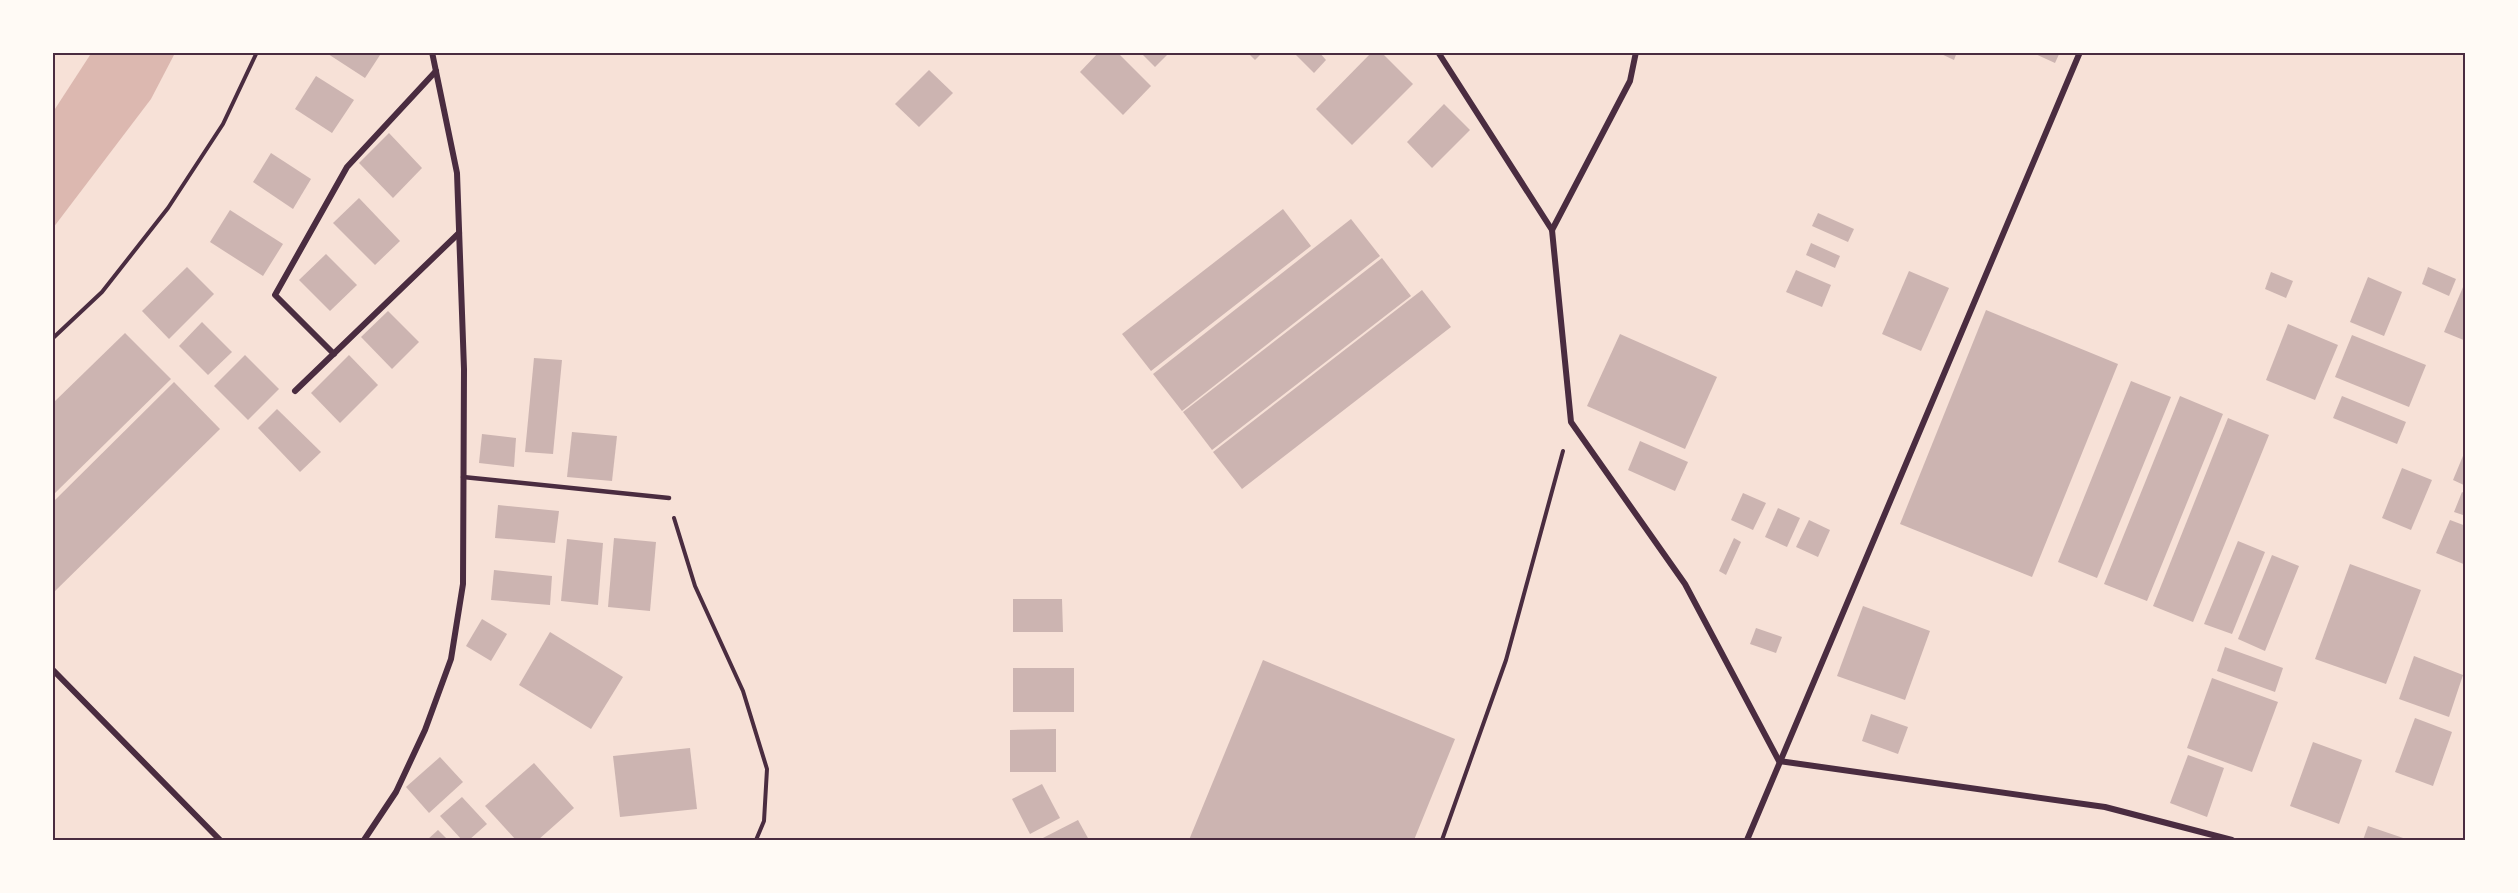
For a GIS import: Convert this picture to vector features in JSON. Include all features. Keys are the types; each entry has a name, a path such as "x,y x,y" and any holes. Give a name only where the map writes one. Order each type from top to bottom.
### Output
{"street":[{"path":"364,840 396,792 425,730 451,659 463,584 464,369 457,173 432,52"},
{"path":"1438,52 1552,230 1571,422 1685,584 1779,761"},
{"path":"1552,230 1630,81 1636,52"},
{"path":"1747,840 2080,52"},
{"path":"334,354 275,295 347,167 436,71"},
{"path":"295,390 459,233"},
{"path":"52,669 220,840"},
{"path":"1779,761 2105,807 2232,840"}],"lane":[{"path":"463,477 669,498"}],"path":[{"path":"52,339 102,292 168,208 223,124 257,52"},
{"path":"1442,840 1506,660 1571,422"},
{"path":"669,498 695,586 743,691 767,769 764,821 756,840"}],"shaded area":[{"path":"92,52 175,53 151,99 53,228 53,112"}],"building":[{"path":"325,52 376,52 380,55 365,78"},
{"path":"1099,52 1117,52 1151,86 1123,115 1080,72"},
{"path":"1140,52 1170,52 1155,67"},
{"path":"1247,52 1263,52 1255,60"},
{"path":"1293,52 1319,52 1326,60 1314,73"},
{"path":"1372,52 1381,52 1413,84 1352,145 1316,109"},
{"path":"1937,52 1957,52 1954,60"},
{"path":"2031,52 2060,52 2055,63"},
{"path":"929,70 953,93 919,127 895,104"},
{"path":"316,76 354,100 332,133 295,109"},
{"path":"1444,104 1470,130 1432,168 1407,142"},
{"path":"389,133 422,168 393,198 359,163"},
{"path":"271,153 311,179 293,209 253,182"},
{"path":"359,198 400,241 375,265 333,223"},
{"path":"1283,209 1311,246 1151,371 1122,334"},
{"path":"230,210 283,244 263,276 210,242"},
{"path":"1818,213 1854,229 1848,242 1812,226"},
{"path":"1351,219 1380,256 1182,411 1153,374"},
{"path":"1811,243 1840,256 1835,268 1806,255"},
{"path":"326,254 357,285 330,311 299,280"},
{"path":"1382,258 1411,296 1212,450 1183,412"},
{"path":"187,267 214,294 169,339 142,311"},
{"path":"2428,267 2456,279 2449,296 2422,284"},
{"path":"1796,270 1831,285 1822,307 1786,292"},
{"path":"1909,271 1949,288 1921,351 1882,334"},
{"path":"2271,272 2293,281 2286,298 2265,289"},
{"path":"2368,277 2402,292 2384,336 2350,322"},
{"path":"2466,280 2466,341 2444,332"},
{"path":"1422,290 1451,327 1242,489 1213,452"},
{"path":"1986,310 2118,364 2032,577 1900,524"},
{"path":"388,311 419,342 392,369 361,337"},
{"path":"202,322 232,352 208,375 179,346"},
{"path":"2288,324 2338,345 2315,400 2266,380"},
{"path":"125,333 171,379 52,496 52,404"},
{"path":"1620,334 1717,377 1685,449 1587,406"},
{"path":"2352,335 2426,365 2409,407 2335,377"},
{"path":"245,355 279,389 248,420 214,386"},
{"path":"349,355 378,385 340,423 311,393"},
{"path":"534,358 562,360 553,454 525,452"},
{"path":"2131,381 2171,397 2097,578 2058,562"},
{"path":"174,382 220,429 52,594 52,503"},
{"path":"2180,396 2223,414 2147,601 2104,584"},
{"path":"2342,396 2406,422 2397,444 2333,418"},
{"path":"277,409 321,452 300,472 258,428"},
{"path":"2228,418 2269,435 2193,622 2153,606"},
{"path":"572,432 617,436 612,481 567,477"},
{"path":"482,434 516,438 514,467 479,463"},
{"path":"1640,441 1688,462 1675,491 1628,470"},
{"path":"2466,451 2466,486 2453,480"},
{"path":"2402,468 2432,480 2411,530 2382,518"},
{"path":"2462,492 2466,494 2466,516 2454,512"},
{"path":"1743,493 1766,503 1753,530 1731,520"},
{"path":"498,505 559,511 555,543 495,538"},
{"path":"1778,508 1800,518 1787,547 1765,537"},
{"path":"1809,520 1830,530 1818,557 1796,547"},
{"path":"2450,520 2466,526 2466,565 2436,553"},
{"path":"614,538 656,542 650,611 608,607"},
{"path":"1734,538 1741,542 1726,575 1719,571"},
{"path":"567,539 603,543 598,605 561,601"},
{"path":"2238,541 2265,552 2232,634 2204,624"},
{"path":"2272,555 2299,566 2265,651 2238,639"},
{"path":"2350,564 2421,590 2386,684 2315,659"},
{"path":"494,570 552,576 550,605 491,600"},
{"path":"1013,599 1062,599 1063,632 1013,632"},
{"path":"1863,606 1930,631 1905,700 1837,676"},
{"path":"482,619 507,634 491,661 466,646"},
{"path":"1756,628 1782,637 1776,653 1750,644"},
{"path":"550,632 623,677 591,729 519,685"},
{"path":"2225,647 2283,668 2275,692 2217,671"},
{"path":"2414,656 2463,675 2449,717 2399,699"},
{"path":"1263,660 1455,739 1414,840 1189,840"},
{"path":"1013,668 1074,668 1074,712 1013,712"},
{"path":"2212,678 2278,702 2252,772 2187,748"},
{"path":"1871,714 1908,727 1898,754 1862,741"},
{"path":"2415,718 2452,732 2433,786 2395,772"},
{"path":"1056,729 1056,772 1010,772 1010,730"},
{"path":"2313,742 2362,760 2339,824 2290,806"},
{"path":"690,748 697,809 620,817 613,756"},
{"path":"2188,755 2224,768 2207,817 2170,803"},
{"path":"440,757 463,782 429,813 406,787"},
{"path":"534,763 574,808 538,840 516,840 485,806"},
{"path":"1042,784 1060,818 1030,834 1012,799"},
{"path":"462,797 487,824 469,840 462,840 440,816"},
{"path":"1078,820 1089,840 1039,840"},
{"path":"2368,826 2409,840 2363,840"},
{"path":"438,830 448,840 427,840"}]}
